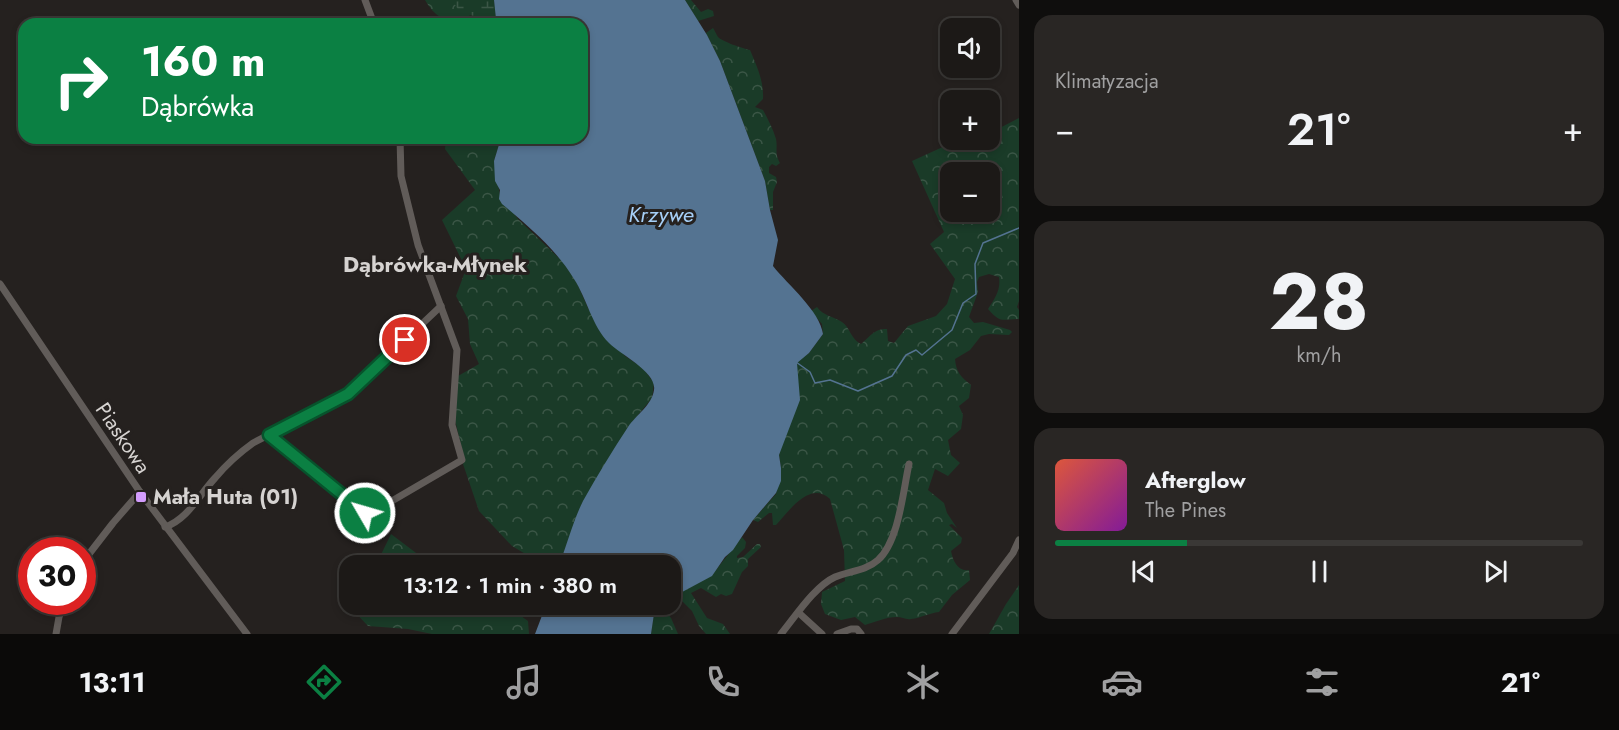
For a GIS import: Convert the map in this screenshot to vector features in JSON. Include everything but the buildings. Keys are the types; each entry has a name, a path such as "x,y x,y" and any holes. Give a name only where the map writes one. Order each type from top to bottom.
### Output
{"street":[{"path":"365,0 372,18"},
{"path":"1016,0 1019,4"},
{"path":"269,435 365,513 385,505 462,460 452,425 457,350 424,264 401,176 400,144"},
{"name":"Piaskowa","path":"0,284 140,492 247,634"},
{"path":"165,526 184,517 216,476 253,443 348,394 441,306"},
{"path":"781,634 824,585 836,577 863,569 878,560 894,531 909,464"},
{"path":"96,545 140,492"},
{"path":"952,634 1013,553 1019,540"},
{"path":"799,613 822,634"},
{"path":"56,634 60,615"},
{"path":"837,634 851,629 857,629 861,634"}],"green space":[{"path":"425,0 466,0 471,14 467,18 444,18 432,10"},
{"path":"452,0 494,0 496,18 461,14"},
{"path":"494,0 496,18 472,18"},
{"path":"685,0 691,0 701,12 708,9 713,11 714,16 698,21"},
{"path":"713,28 720,39 750,50 760,74 763,99 755,107 763,110 770,124 776,139 780,163 769,167 769,173 776,177 777,182 773,192 773,210 770,210 765,181 720,61 706,33"},
{"path":"1019,118 1019,301 1017,307 1019,319 1002,320 992,314 988,309 998,290 999,277 989,274 979,277 978,292 969,317 974,323 983,322 1012,332 1009,335 981,336 970,350 955,359 960,374 971,385 969,398 959,406 963,415 961,429 948,440 951,455 960,463 948,476 935,469 928,490 944,503 947,513 957,528 952,524 949,525 962,538 961,543 951,551 957,565 969,570 970,580 952,595 939,612 911,619 889,618 865,625 855,617 841,620 825,614 821,604 822,592 845,581 844,550 830,499 822,494 808,495 800,500 776,525 773,525 772,513 758,522 753,520 776,494 781,468 779,455 797,376 796,362 809,353 823,334 822,324 811,311 817,307 825,314 842,322 855,340 861,344 882,329 887,329 888,341 894,343 908,326 936,316 947,304 955,279 930,244 944,232 912,161 940,148 1000,150 1000,128"},
{"path":"445,144 499,144 494,161 500,195 518,219 563,262 576,281 588,308 625,356 643,368 654,383 652,398 629,426 582,504 563,555 527,555 512,546 479,511 463,464 465,461 455,420 458,376 479,364 470,344 468,319 456,296 466,269 442,220 475,190 445,149"},
{"path":"391,534 419,555 381,555"},
{"path":"742,537 746,542 745,548 737,558 743,557 757,544 760,544 761,547 748,559 748,566 742,572 732,594 726,596 721,594 716,597 701,588 691,593 707,618 723,624 730,634 706,634 699,626 692,611 681,600 681,592 712,575"},
{"path":"1019,585 1019,634 989,634 1006,604"},
{"path":"358,615 519,615 528,621 529,634 432,634 408,629 368,626"},
{"path":"654,615 668,615 678,634 651,634"}],"water":[{"name":"Krzywe","path":"494,0 685,0 720,61 765,181 778,240 773,266 810,307 821,325 823,334 809,353 797,363 800,400 779,455 781,481 776,493 712,576 681,593 681,555 563,555 583,501 628,427 653,395 653,383 644,370 603,336 567,268 541,238 502,204 499,199 500,190 495,181 494,161 499,144 588,144 588,18 496,18"},
{"path":"542,615 654,615 651,634 535,634"}],"waterway":[{"path":"796,362 810,372 815,383 830,380 858,391 892,376 906,355 916,350 922,355 952,330 963,303 976,294 975,264 983,243 1019,228"}],"place":[{"name":"Mała Huta (01)","path":"141,497"}],"district":[{"name":"Dąbrówka-Młynek","path":"435,264"}],"route":[{"path":"365,513 269,435 348,394 405,340"}]}
